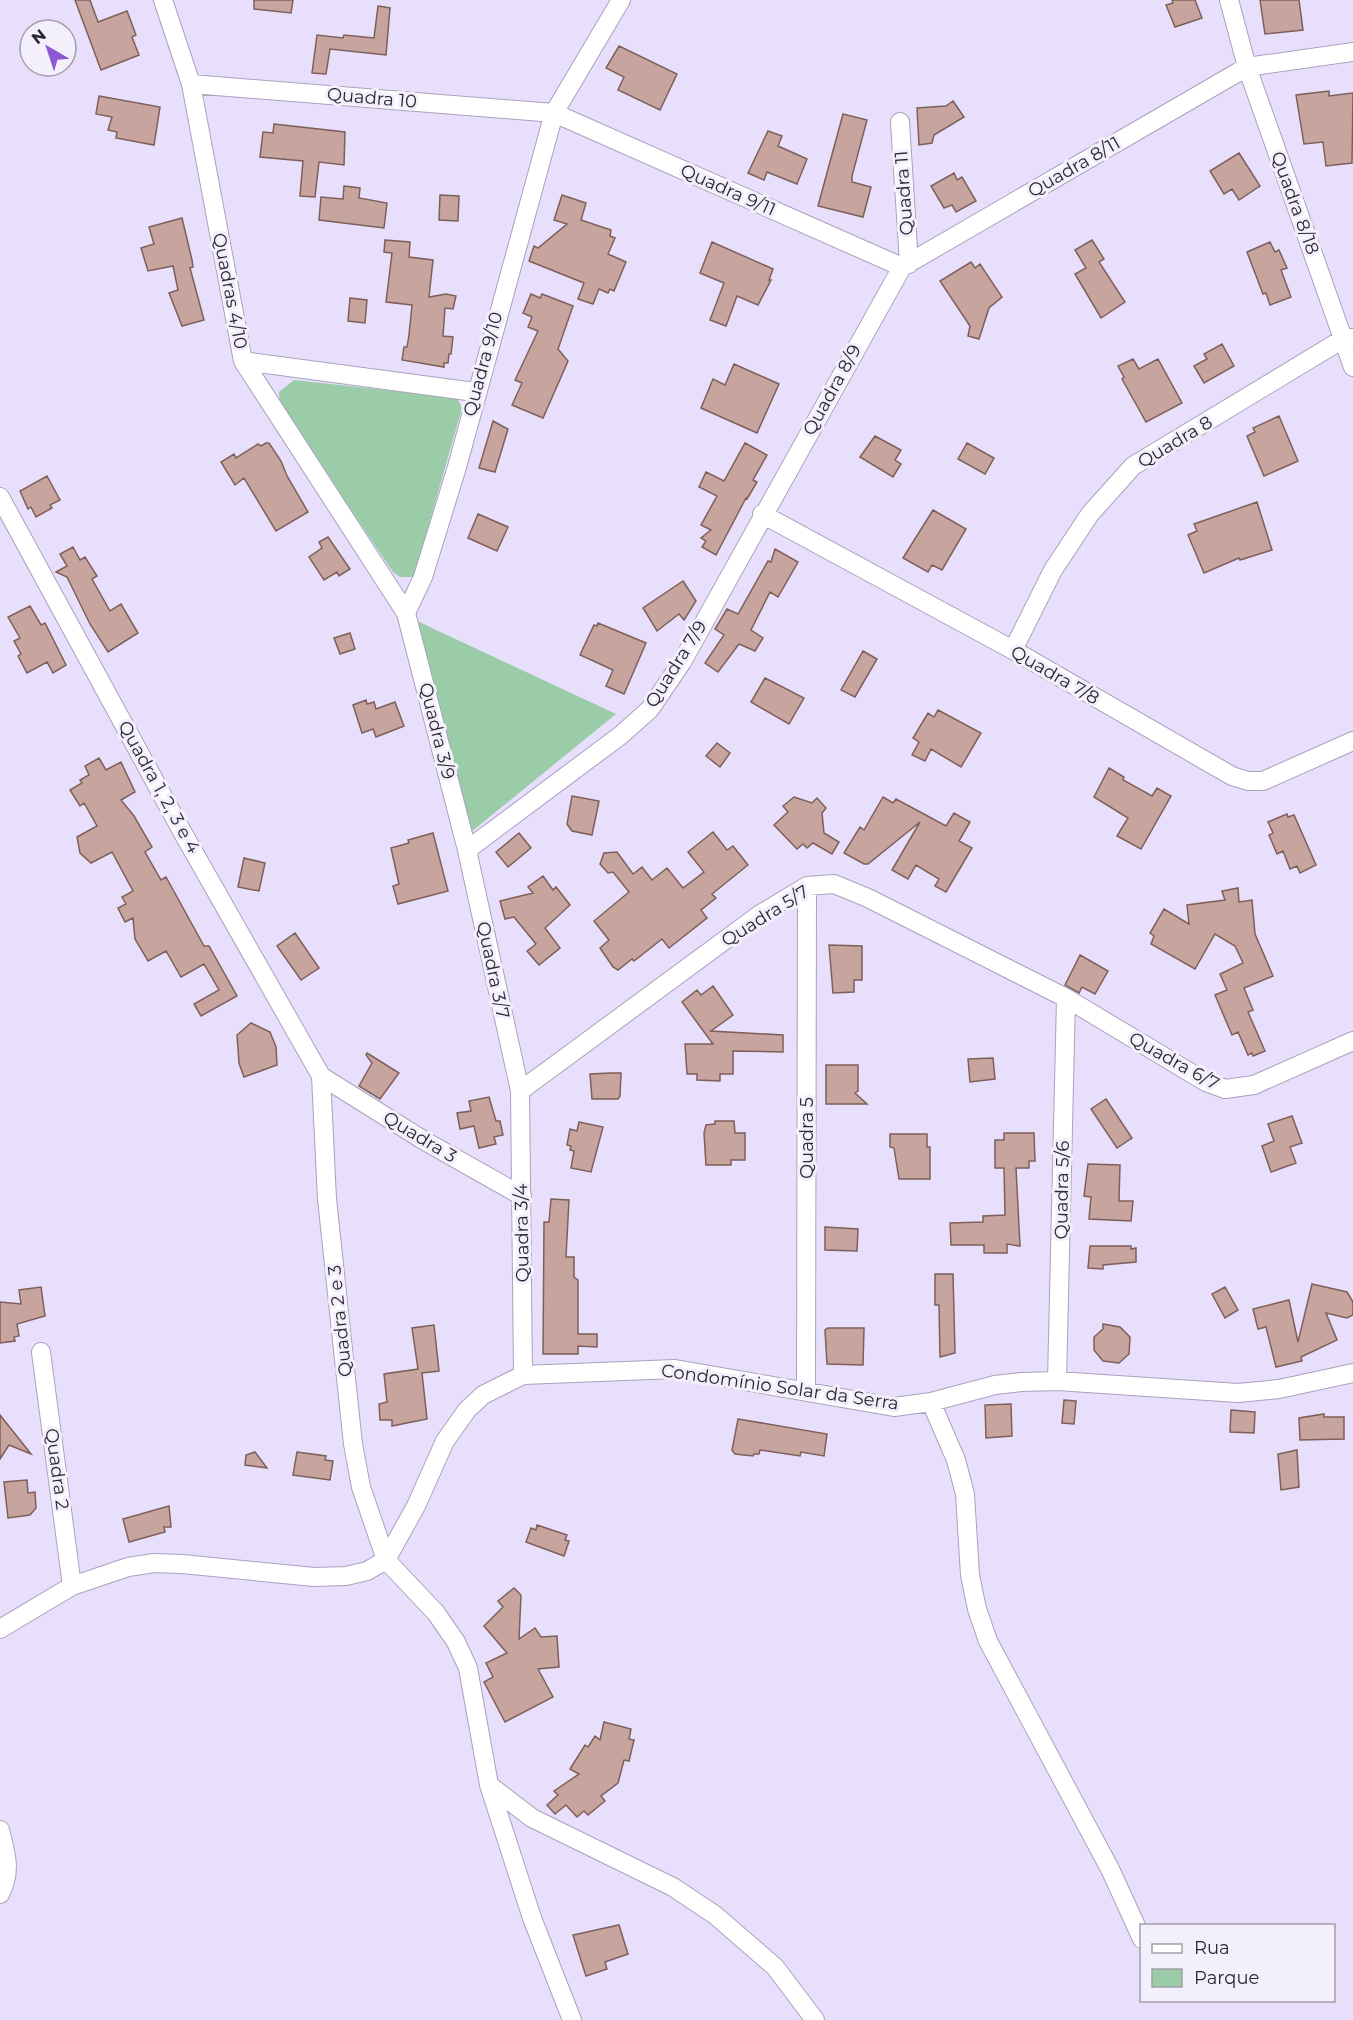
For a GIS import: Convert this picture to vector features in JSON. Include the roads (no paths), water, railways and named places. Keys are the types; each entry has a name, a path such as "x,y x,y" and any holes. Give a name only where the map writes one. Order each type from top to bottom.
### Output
{"street":[{"name":"Quadras 4/10","path":"163,0 191,84 243,361 406,613"},
{"name":"Quadra 9/10","path":"406,613 423,577 457,467 475,392 554,113 621,0"},
{"name":"Quadra 8/18","path":"1229,0 1247,67 1348,338 1353,367"},
{"path":"1247,67 1353,52"},
{"name":"Quadra 8/11","path":"905,265 1247,67"},
{"name":"Quadra 10","path":"191,84 554,113"},
{"name":"Quadra 9/11","path":"554,113 905,265"},
{"name":"Quadra 11","path":"900,122 905,265"},
{"name":"Quadra 8/9","path":"762,514 905,265"},
{"name":"Quadra 8","path":"1013,650 1053,570 1090,514 1133,466 1348,338"},
{"path":"243,361 475,392"},
{"name":"Quadra 1, 2, 3 e 4","path":"0,497 184,835 321,1076"},
{"name":"Quadra 7/8","path":"762,514 1013,650 1215,768 1248,781 1263,781 1353,741"},
{"name":"Quadra 7/9","path":"467,850 621,735 650,709 682,662 762,514"},
{"name":"Quadra 3/9","path":"406,613 467,850"},
{"name":"Quadra 3/7","path":"467,850 520,1091"},
{"name":"Quadra 5/7","path":"520,1091 759,915 807,886 834,884 868,898 1066,998"},
{"name":"Quadra 5","path":"806,1390 807,886"},
{"name":"Quadra 6/7","path":"1066,998 1206,1082 1225,1089 1254,1085 1353,1041"},
{"name":"Quadra 5/6","path":"1057,1381 1066,998"},
{"name":"Quadra 3","path":"321,1076 423,1140 522,1196"},
{"name":"Quadra 2 e 3","path":"321,1076 327,1199 352,1444 361,1487 386,1560"},
{"name":"Quadra 3/4","path":"520,1091 523,1375"},
{"name":"Quadra 2","path":"41,1352 72,1586"},
{"name":"Condomínio Solar da Serra","path":"386,1560 416,1506 445,1442 467,1410 483,1395 523,1375 675,1369 894,1407 931,1402 995,1385 1057,1381 1238,1393 1279,1389 1353,1373"},
{"path":"931,1402 956,1460 965,1494 970,1575 977,1609 988,1641 1104,1859 1140,1935"},
{"path":"0,1629 72,1586 128,1567 154,1563 314,1576 346,1576 367,1571 386,1560 436,1613 456,1642 468,1668 489,1785 532,1918 572,2020"},
{"path":"489,1785 532,1818 673,1887 715,1915 775,1967 815,2020"},
{"path":"0,1830 8,1862 7,1880 0,1894"}]}
